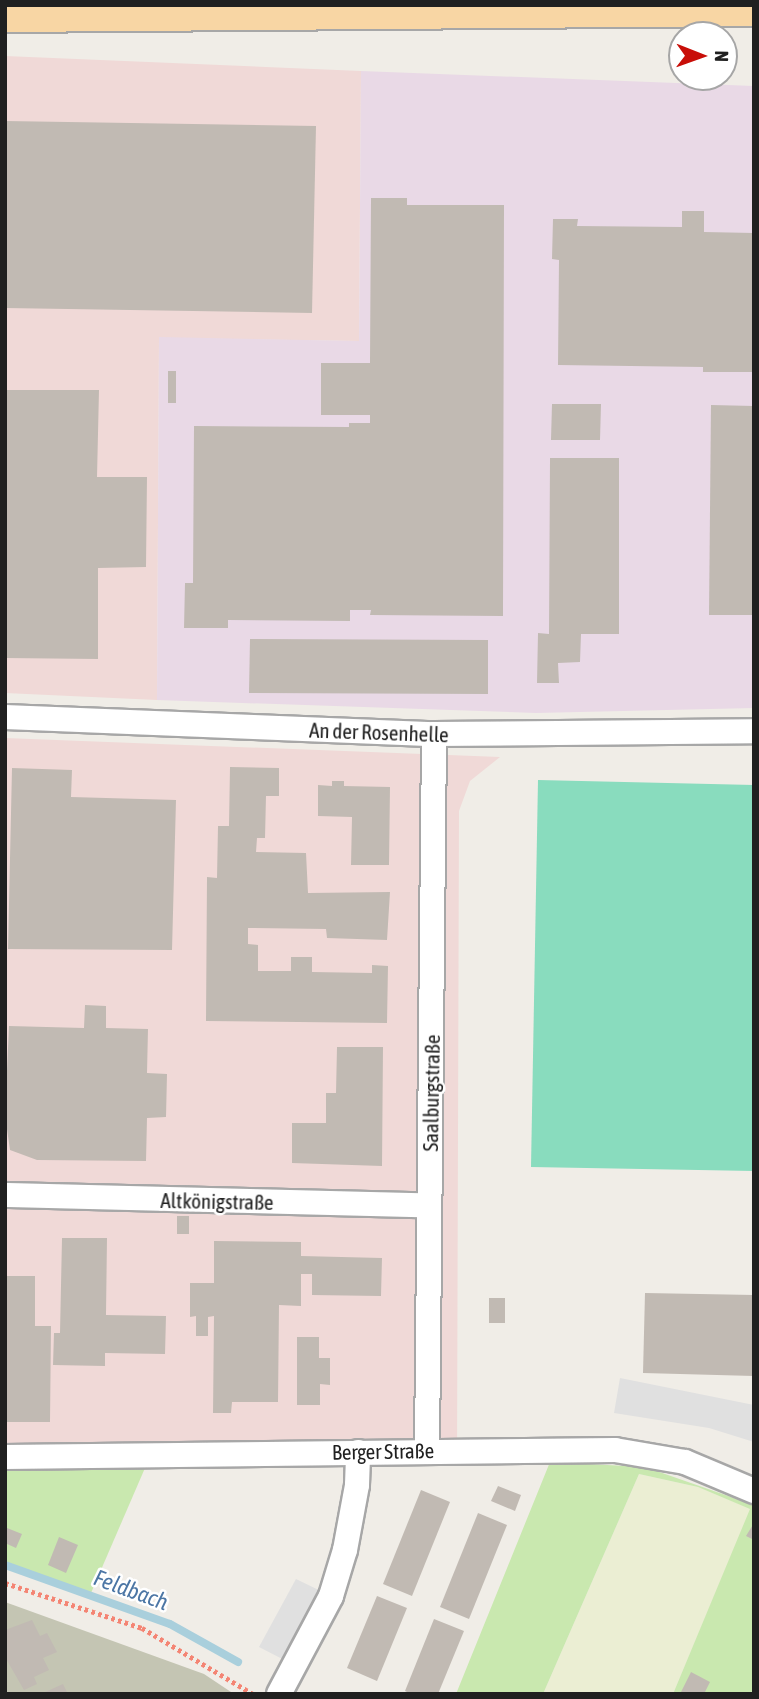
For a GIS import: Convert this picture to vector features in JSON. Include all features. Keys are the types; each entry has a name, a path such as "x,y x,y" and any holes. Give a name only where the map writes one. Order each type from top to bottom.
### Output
{"main road":[{"path":"5,13 754,7"}],"street":[{"name":"An der Rosenhelle","path":"5,717 434,734 754,731"},
{"name":"Saalburgstraße","path":"427,1451 434,734"},
{"name":"Altkönigstraße","path":"5,1195 429,1205"},
{"name":"Berger Straße","path":"5,1457 632,1451 685,1462 754,1491"},
{"path":"279,1694 331,1596 345,1550 357,1486 358,1452"}],"path":[{"path":"5,1583 142,1628 253,1694"}],"shaded area":[{"path":"5,56 361,71 359,341 159,338 157,700 5,693"},
{"path":"361,71 668,83 668,91 738,91 738,85 754,86 754,708 536,713 157,700 159,337 359,341"},
{"path":"5,738 500,757 470,781 459,811 457,1464 5,1469"},
{"path":"620,1378 754,1405 754,1442 709,1428 614,1413"},
{"path":"639,1474 698,1487 751,1509 673,1694 543,1694"},
{"path":"296,1579 331,1596 294,1665 259,1647"},
{"path":"5,1602 204,1674 234,1694 5,1694"}],"green space":[{"path":"538,780 754,785 754,1171 531,1167"},
{"path":"550,1462 645,1467 754,1505 754,1694 673,1694 750,1509 698,1487 639,1474 543,1694 456,1694"},
{"path":"145,1468 91,1593 5,1565 5,1469"}],"building":[{"path":"5,121 316,126 312,313 5,308"},
{"path":"371,198 407,198 407,205 504,205 503,616 370,615 371,610 350,610 350,621 228,620 228,628 184,628 185,583 193,583 194,426 349,427 349,423 370,423 370,415 321,415 321,363 370,363"},
{"path":"682,211 704,211 704,232 754,233 754,372 703,372 703,367 558,365 559,260 552,259 553,219 578,219 577,226 682,227"},
{"path":"168,371 176,371 176,403 168,403"},
{"path":"5,390 99,390 97,477 147,477 146,567 98,568 98,659 5,658"},
{"path":"552,404 601,404 600,440 551,440"},
{"path":"711,405 754,406 754,615 709,615"},
{"path":"550,458 619,458 619,634 581,634 580,662 558,663 559,683 537,683 538,633 549,634"},
{"path":"250,639 488,640 488,694 249,693"},
{"path":"230,767 279,768 279,796 266,796 265,838 257,838 256,852 306,853 308,893 390,892 387,940 327,938 326,929 248,928 248,944 258,945 258,971 291,971 291,957 312,957 312,972 372,973 372,965 388,966 387,1023 206,1021 207,877 217,878 218,826 229,826"},
{"path":"12,768 72,770 71,797 176,800 172,950 8,949"},
{"path":"332,781 344,781 344,786 390,787 389,865 351,865 352,817 318,816 318,785 332,786"},
{"path":"85,1005 106,1006 106,1028 148,1029 147,1073 167,1074 166,1117 147,1118 146,1161 37,1160 10,1150 5,1115 9,1026 84,1028"},
{"path":"337,1047 383,1047 382,1166 292,1163 292,1123 326,1123 326,1093 336,1093"},
{"path":"177,1216 189,1216 189,1234 177,1234"},
{"path":"62,1238 107,1238 106,1315 166,1316 165,1354 105,1353 105,1366 53,1365 54,1333 60,1333"},
{"path":"214,1241 301,1242 301,1256 382,1258 381,1296 312,1295 312,1274 301,1274 301,1306 279,1305 278,1402 232,1402 231,1413 213,1413 214,1316 208,1317 208,1336 196,1336 196,1316 190,1317 190,1283 214,1283"},
{"path":"5,1276 35,1276 35,1326 51,1326 50,1422 5,1422"},
{"path":"645,1293 754,1295 754,1376 643,1373"},
{"path":"489,1298 505,1298 505,1323 489,1323"},
{"path":"297,1337 319,1337 319,1358 330,1358 330,1385 320,1384 320,1405 297,1405"},
{"path":"498,1486 521,1495 515,1511 491,1501"},
{"path":"421,1490 450,1502 412,1596 383,1584"},
{"path":"478,1513 507,1525 469,1619 440,1607"},
{"path":"754,1523 754,1540 746,1536"},
{"path":"7,1528 22,1534 16,1548 5,1543"},
{"path":"59,1537 78,1545 66,1573 48,1565"},
{"path":"377,1596 407,1608 377,1681 347,1668"},
{"path":"434,1619 464,1631 438,1694 411,1694 405,1691"},
{"path":"32,1620 40,1636 47,1633 57,1652 43,1658 49,1670 34,1677 37,1684 24,1690 5,1657 5,1630"},
{"path":"691,1672 710,1682 704,1694 681,1692"},
{"path":"63,1684 68,1694 41,1694"}],"waterway":[{"name":"Feldbach","path":"5,1565 170,1624 238,1662"}]}
